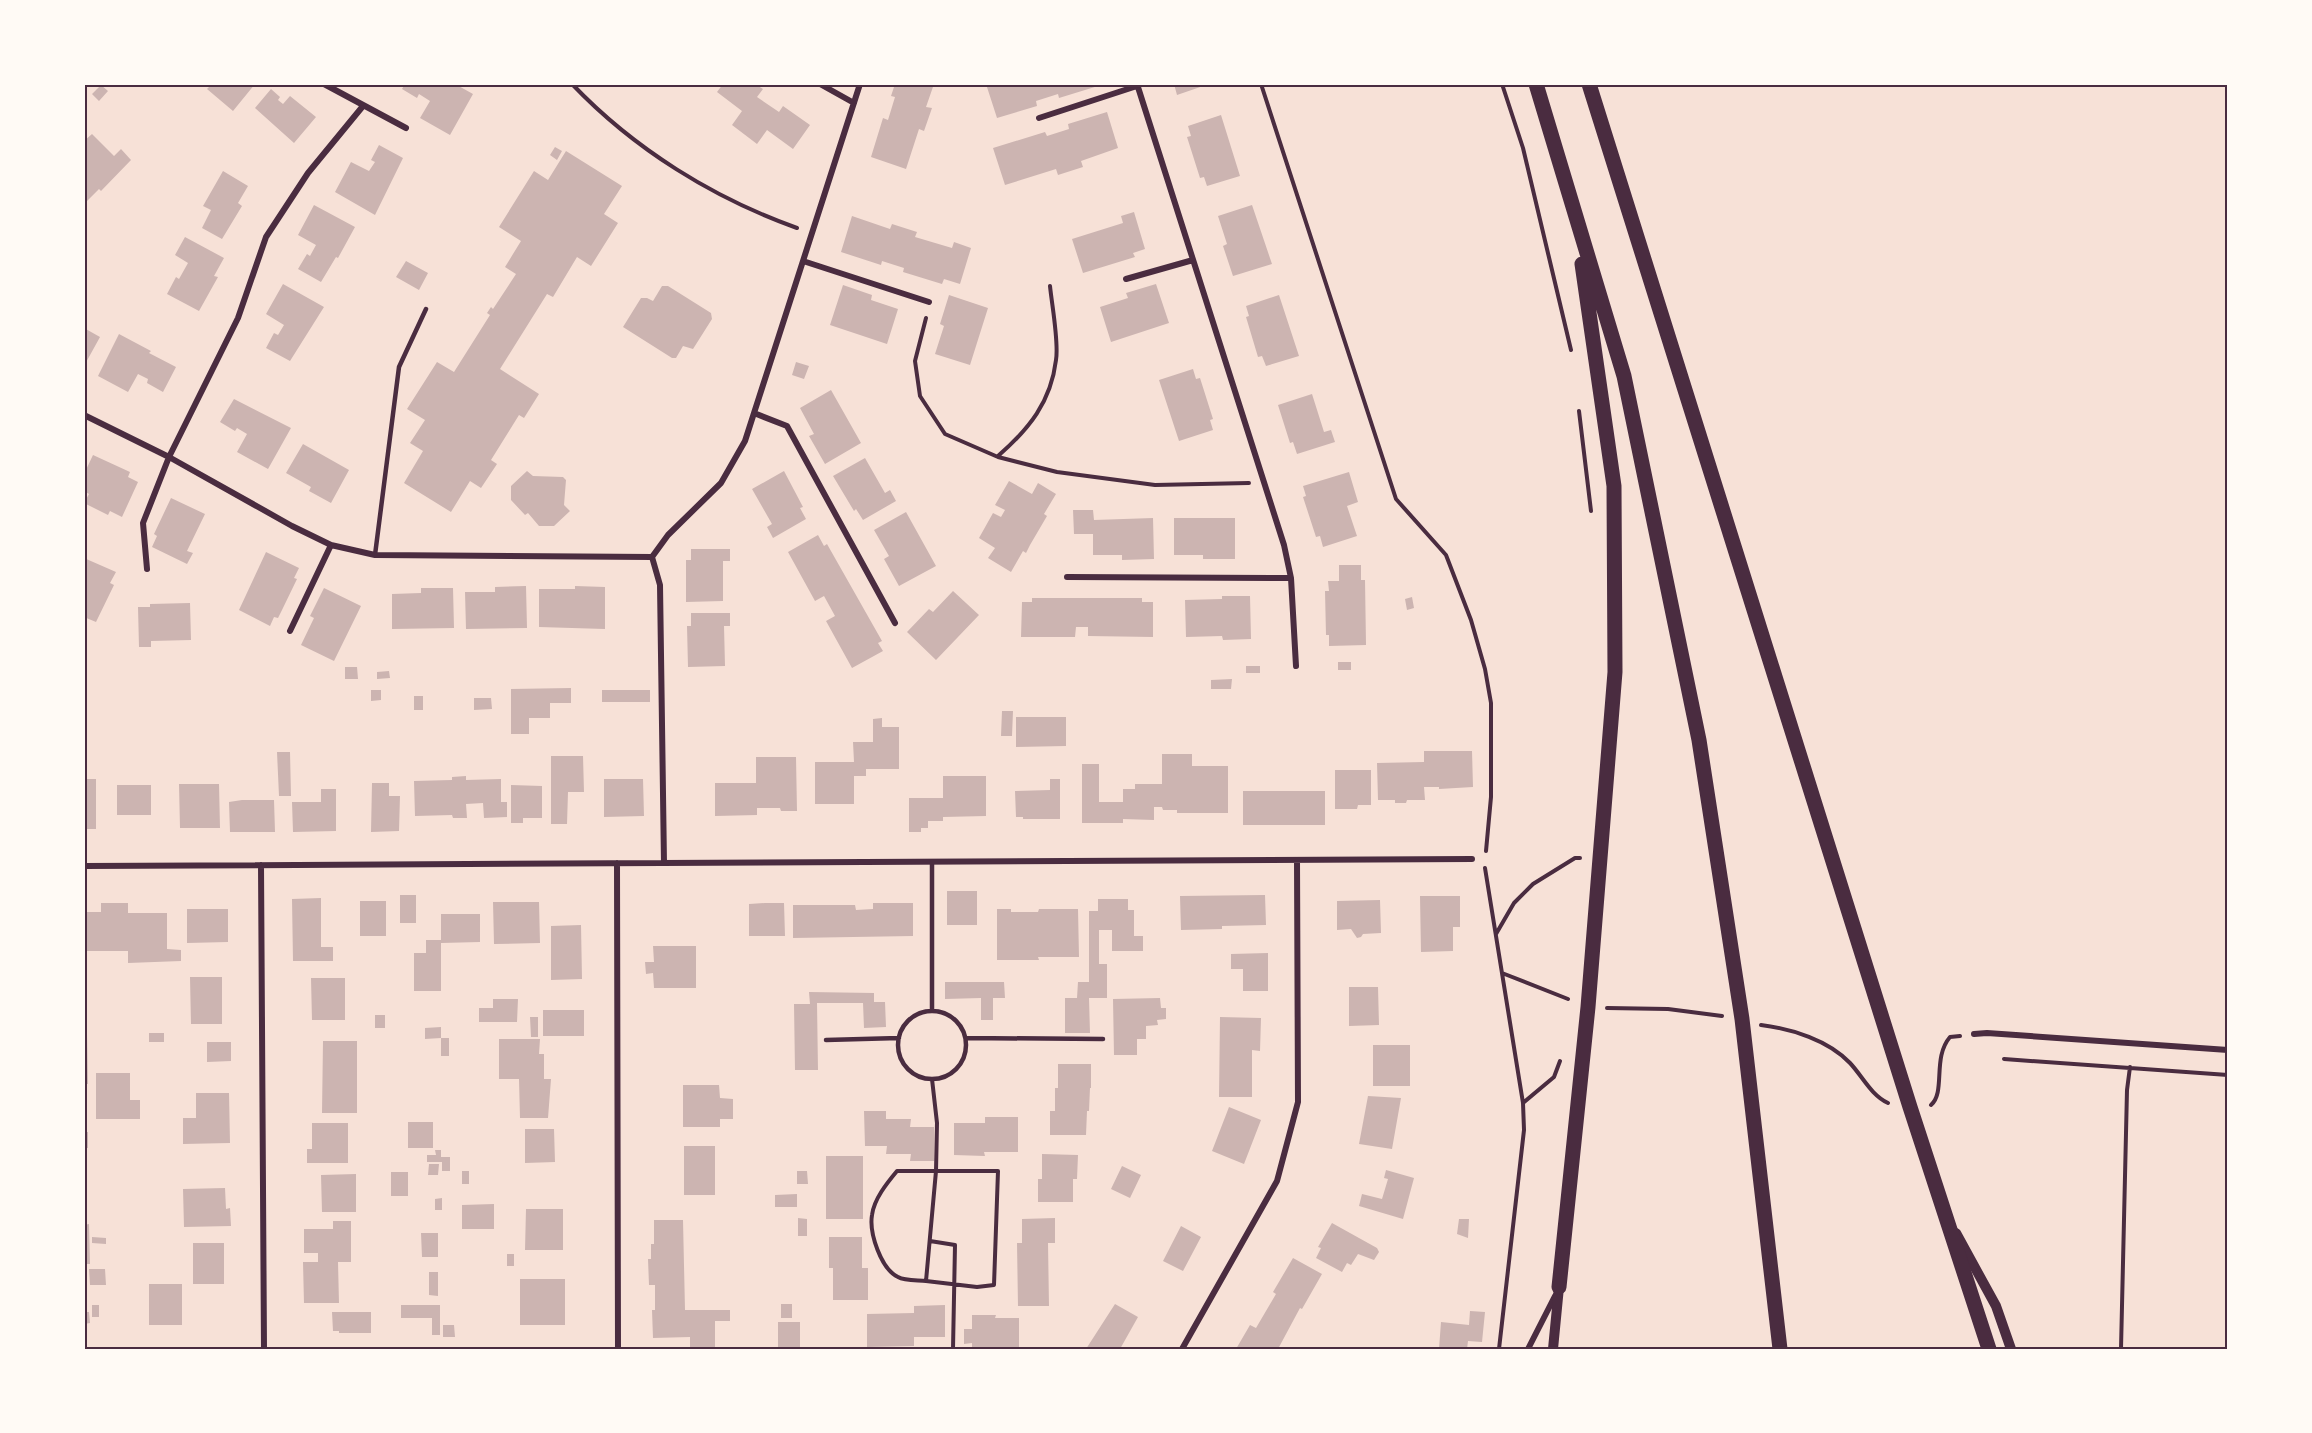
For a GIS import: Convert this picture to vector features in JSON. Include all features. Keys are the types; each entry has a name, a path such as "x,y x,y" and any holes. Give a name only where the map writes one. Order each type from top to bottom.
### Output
{"main road":[{"path":"1536,84 1624,376 1699,740 1742,1018 1780,1349"},
{"path":"1589,84 1989,1349"},
{"path":"1559,1287 1588,1007 1615,672 1614,486 1575,213"}],"street":[{"path":"324,84 405,128"},
{"path":"820,84 854,103"},
{"path":"652,557 668,535 722,483 745,441 860,84"},
{"path":"1039,118 1137,85 1284,545 1291,578 1296,666"},
{"path":"147,569 143,523 169,457 238,318 266,237 308,174 363,106"},
{"path":"1126,279 1193,260"},
{"path":"803,261 929,302"},
{"path":"754,413 787,426 895,623"},
{"path":"84,415 169,457 292,526 331,545 375,555 652,557"},
{"path":"290,632 331,545"},
{"path":"652,557 660,585 664,863"},
{"path":"1067,577 1291,578"},
{"path":"1182,1349 1277,1181 1298,1102 1297,860"},
{"path":"84,866 1472,860"},
{"path":"617,863 618,1349"},
{"path":"261,865 264,1349"},
{"path":"1974,1034 1987,1033 2228,1050"},
{"path":"1943,1208 1996,1306 2011,1349"},
{"path":"1528,1349 1559,1287"},
{"path":"1553,1349 1559,1287"}],"lane":[{"path":"375,555 399,367 426,309"},
{"path":"932,862 932,1011"},
{"path":"932,1011 943,1013 961,1027 966,1038 963,1060 948,1076 932,1079 917,1076 902,1060 899,1038 903,1028 921,1013 932,1011"},
{"path":"826,1040 899,1038"},
{"path":"966,1038 1103,1039"}],"path":[{"path":"572,84 599,112 684,176 773,219 812,233"},
{"path":"1261,84 1396,499 1446,555 1471,620 1485,669 1491,703 1491,797 1485,854"},
{"path":"1502,84 1523,148 1573,358"},
{"path":"998,457 1022,434 1046,402 1057,359 1050,286"},
{"path":"929,302 915,361 920,396 945,434 998,457 1057,472 1155,485 1264,483"},
{"path":"1578,404 1592,520"},
{"path":"1496,934 1514,903 1533,884 1575,858 1587,858"},
{"path":"1472,860 1484,866 1523,1103 1524,1130 1499,1349"},
{"path":"1569,999 1570,988"},
{"path":"1523,1103 1554,1077 1561,1057"},
{"path":"2004,1059 2228,1075"},
{"path":"2121,1349 2127,1090 2130,1067"},
{"path":"926,1281 938,1123 932,1079"},
{"path":"897,1171 998,1171 994,1285 977,1287 926,1281 898,1278 884,1265 876,1246 872,1216 883,1187 897,1171"},
{"path":"930,1241 955,1245 953,1349"}],"building":[{"path":"205,84 255,84 233,111 207,89 209,87"},
{"path":"405,84 455,84 473,94 450,135 420,118 430,101 419,94 417,98 402,89"},
{"path":"723,84 755,84 763,89 757,97 779,112 783,106 810,125 793,149 767,130 757,144 732,125 742,111 717,92"},
{"path":"895,84 934,84 926,107 932,108 924,131 919,129 906,169 871,157 883,118 888,120 895,97 891,96"},
{"path":"986,84 1097,84 1098,86 1059,98 1058,94 1036,101 1037,106 997,118"},
{"path":"1174,84 1209,84 1177,95"},
{"path":"101,85 108,91 99,101 92,94"},
{"path":"271,89 280,97 278,100 283,104 290,96 316,117 294,143 255,108"},
{"path":"1107,112 1118,148 1081,161 1083,167 1058,175 1056,169 1005,185 993,148 1045,132 1047,136 1069,129 1068,124"},
{"path":"1221,115 1240,176 1207,186 1204,177 1200,178 1187,137 1191,136 1188,126"},
{"path":"92,134 114,156 121,149 131,160 101,191 99,189 84,204 84,141"},
{"path":"379,145 403,158 375,215 335,192 351,162 369,171 375,162 371,160"},
{"path":"555,147 562,151 557,160 550,155"},
{"path":"566,151 622,186 604,214 618,223 591,266 577,257 553,297 547,294 500,369 539,394 524,418 519,415 491,460 497,464 481,488 470,481 451,512 404,483 423,451 410,443 425,420 407,409 437,362 454,372 490,315 487,313 491,307 493,309 516,274 505,267 521,241 499,227 534,171 548,180"},
{"path":"223,171 248,186 238,203 242,206 222,239 202,228 211,210 203,206"},
{"path":"314,205 355,227 338,258 336,257 321,282 298,269 316,245 298,235"},
{"path":"1252,205 1272,264 1233,276 1223,246 1227,244 1218,216"},
{"path":"1134,212 1145,249 1133,253 1135,257 1083,273 1072,239 1123,223 1121,216"},
{"path":"852,216 890,229 892,224 917,232 915,237 952,248 954,242 971,248 960,284 944,279 942,284 903,272 904,268 882,261 881,265 841,252"},
{"path":"185,237 224,258 214,276 218,277 199,311 167,294 176,277 179,279 188,263 175,255"},
{"path":"406,261 428,273 419,290 396,277"},
{"path":"283,284 324,307 290,361 266,348 274,333 278,335 284,325 266,314"},
{"path":"1156,284 1169,323 1111,342 1100,307 1128,298 1126,293"},
{"path":"843,285 872,295 871,300 898,309 887,344 830,325"},
{"path":"662,286 668,286 711,313 712,319 693,349 683,346 676,358 672,358 623,327 641,298 653,301"},
{"path":"949,295 988,308 970,365 935,354 944,326 940,324"},
{"path":"1279,295 1299,356 1266,366 1262,356 1258,357 1246,317 1249,316 1246,306"},
{"path":"84,328 100,337 84,366"},
{"path":"119,334 176,367 163,392 147,383 148,379 138,374 128,392 98,376"},
{"path":"796,362 809,366 804,379 792,375"},
{"path":"1193,369 1196,379 1200,378 1213,419 1210,420 1213,430 1179,441 1159,380"},
{"path":"831,390 861,443 825,464 809,436 814,434 800,408"},
{"path":"1312,394 1324,432 1331,430 1335,442 1297,454 1293,442 1290,443 1278,405"},
{"path":"234,399 291,428 268,469 237,452 247,434 237,428 235,431 220,422"},
{"path":"303,444 349,470 331,503 309,491 311,487 286,473"},
{"path":"93,455 130,472 128,477 138,482 122,517 110,511 108,515 84,503 89,494 84,491 84,474"},
{"path":"865,458 885,493 890,490 896,501 863,520 856,509 854,511 833,476"},
{"path":"527,471 533,476 563,477 566,480 564,505 570,511 554,526 539,526 528,513 525,515 511,500 511,486"},
{"path":"784,471 803,507 800,508 806,519 773,538 767,527 772,524 752,489"},
{"path":"1349,472 1358,502 1347,506 1357,536 1323,547 1320,536 1316,537 1303,497 1306,496 1303,486"},
{"path":"1009,481 1032,494 1038,483 1056,494 1044,514 1047,516 1026,553 1023,551 1011,572 988,558 995,548 979,538 993,513 1001,517 1005,510 995,505"},
{"path":"171,498 205,514 187,551 193,553 187,564 152,547 157,536 154,534"},
{"path":"1073,510 1093,510 1094,520 1153,518 1154,559 1122,560 1122,555 1093,555 1093,534 1074,534"},
{"path":"906,512 936,566 899,586 884,559 889,556 874,530"},
{"path":"1174,518 1235,518 1235,559 1203,559 1203,555 1174,555"},
{"path":"818,535 824,546 827,544 882,641 878,643 883,651 852,668 826,621 835,616 824,596 815,601 788,552"},
{"path":"691,549 730,549 730,561 723,561 723,601 686,602 686,560 691,560"},
{"path":"266,552 299,568 294,578 297,579 278,618 274,617 270,626 239,610"},
{"path":"84,558 116,572 110,583 114,585 96,622 84,617"},
{"path":"1339,565 1361,565 1361,580 1365,580 1366,645 1329,646 1329,635 1326,635 1325,591 1329,591 1328,581 1339,581"},
{"path":"526,586 527,628 466,629 465,592 495,592 495,587"},
{"path":"575,586 605,587 605,629 539,627 539,589 575,589"},
{"path":"324,588 361,606 334,661 301,645 314,618 310,616"},
{"path":"421,588 453,588 454,628 392,629 392,594 421,593"},
{"path":"953,591 979,615 936,660 907,632 929,609 933,612"},
{"path":"1222,596 1250,596 1251,639 1223,640 1222,636 1186,637 1185,600 1222,599"},
{"path":"1412,597 1414,608 1407,610 1405,599"},
{"path":"1032,598 1142,598 1142,602 1153,602 1153,637 1088,636 1088,627 1076,627 1075,637 1021,637 1022,602 1032,602"},
{"path":"190,603 191,640 151,641 151,647 139,647 138,607 150,607 150,604"},
{"path":"691,613 730,613 730,626 724,626 725,666 688,667 687,626 691,626"},
{"path":"1338,662 1351,662 1351,670 1338,670"},
{"path":"1246,666 1260,666 1260,673 1246,673"},
{"path":"345,667 357,667 358,679 345,679"},
{"path":"389,671 390,678 377,679 377,672"},
{"path":"1232,679 1231,689 1211,689 1211,680"},
{"path":"571,688 571,703 550,703 550,718 529,718 529,734 511,734 511,689"},
{"path":"371,690 381,690 381,700 371,701"},
{"path":"602,690 650,690 650,702 602,702"},
{"path":"414,696 423,696 423,710 414,710"},
{"path":"474,698 491,698 492,709 474,710"},
{"path":"1002,711 1013,711 1012,736 1001,736"},
{"path":"1016,717 1066,717 1066,746 1016,747"},
{"path":"882,718 882,727 899,727 899,769 866,769 866,776 854,776 854,804 815,804 815,762 854,762 853,742 873,742 873,719"},
{"path":"1424,751 1472,751 1473,787 1439,789 1439,787 1424,787 1425,800 1407,800 1406,803 1395,803 1395,800 1378,800 1377,763 1424,762"},
{"path":"277,752 290,752 291,796 279,796"},
{"path":"1162,754 1192,754 1192,766 1228,766 1228,813 1177,813 1177,810 1163,810 1162,807 1154,807 1154,820 1123,819 1123,823 1082,823 1082,764 1099,764 1099,802 1123,802 1123,789 1135,789 1135,784 1162,784"},
{"path":"551,756 583,756 584,792 568,792 567,824 551,824"},
{"path":"756,757 796,757 797,811 757,808 757,815 715,816 715,783 756,783"},
{"path":"1335,770 1371,770 1371,805 1358,805 1357,809 1335,809"},
{"path":"466,776 466,780 501,779 501,802 507,802 507,817 484,818 483,803 466,804 467,818 453,818 452,815 415,816 414,781 452,780 452,777"},
{"path":"943,776 986,776 986,816 943,817 943,821 928,821 928,828 921,828 921,832 909,832 909,798 943,798"},
{"path":"84,779 96,779 96,829 84,829"},
{"path":"604,779 643,779 644,816 604,817"},
{"path":"1050,779 1060,779 1060,819 1016,817 1015,791 1050,790"},
{"path":"372,783 389,783 389,796 400,796 399,831 371,832"},
{"path":"179,784 219,784 220,828 180,828"},
{"path":"117,785 151,785 151,815 117,815"},
{"path":"511,785 542,786 542,818 523,818 523,823 511,823"},
{"path":"321,789 336,789 336,831 293,832 292,802 321,802"},
{"path":"1243,791 1325,791 1325,825 1243,825"},
{"path":"274,800 275,832 230,832 229,802"},
{"path":"947,891 977,891 977,925 947,925"},
{"path":"400,895 416,895 416,923 400,923"},
{"path":"1265,895 1266,925 1181,930 1180,896"},
{"path":"1420,896 1460,896 1460,927 1453,927 1453,951 1421,952"},
{"path":"321,898 321,947 333,947 333,961 293,961 292,899"},
{"path":"1098,899 1128,899 1128,910 1134,910 1134,936 1143,936 1143,951 1112,951 1112,930 1099,930 1099,964 1107,964 1107,998 1089,998 1090,1033 1065,1033 1065,998 1077,998 1078,982 1089,982 1089,911 1098,911"},
{"path":"1380,900 1381,933 1363,934 1357,938 1351,929 1337,930 1337,901"},
{"path":"360,901 386,901 386,936 360,936"},
{"path":"493,902 539,902 540,943 494,944"},
{"path":"101,903 128,903 128,913 167,913 167,949 181,950 181,961 128,963 128,951 87,951 87,934 84,934 84,907 87,907 87,912 101,912"},
{"path":"784,903 785,936 749,936 749,904"},
{"path":"873,903 913,903 913,936 793,938 793,905 855,905 856,910 873,909"},
{"path":"187,909 228,909 228,942 187,943"},
{"path":"997,909 1011,909 1011,912 1038,912 1039,909 1078,909 1079,957 997,960"},
{"path":"441,914 480,914 480,942 441,943 441,991 414,991 414,953 426,953 426,940 441,940"},
{"path":"581,925 582,979 551,980 551,926"},
{"path":"653,946 696,946 696,988 654,988 653,973 646,974 645,962 654,962"},
{"path":"1268,953 1268,991 1243,991 1243,969 1231,969 1231,954"},
{"path":"190,977 222,977 222,1024 191,1024"},
{"path":"311,978 345,978 345,1020 312,1020"},
{"path":"945,982 1004,982 1005,998 993,998 993,1020 981,1020 981,998 945,999"},
{"path":"1349,987 1378,987 1379,1025 1349,1026"},
{"path":"809,992 874,993 874,1002 885,1002 886,1027 864,1028 863,1003 817,1003 818,1070 795,1070 794,1004 810,1004"},
{"path":"1160,998 1161,1008 1166,1008 1166,1019 1157,1020 1158,1025 1146,1026 1146,1039 1137,1039 1137,1055 1114,1055 1113,999"},
{"path":"493,999 518,999 517,1022 479,1022 479,1008 493,1008"},
{"path":"543,1010 584,1010 584,1036 543,1036"},
{"path":"375,1015 385,1015 385,1028 375,1028"},
{"path":"530,1017 538,1017 538,1037 531,1037"},
{"path":"1220,1017 1261,1018 1260,1051 1252,1050 1252,1097 1219,1097"},
{"path":"441,1027 441,1038 425,1039 425,1028"},
{"path":"149,1033 164,1033 164,1042 149,1042"},
{"path":"84,1034 87,1034 88,1084 84,1084"},
{"path":"441,1038 449,1038 449,1056 441,1056"},
{"path":"499,1039 540,1039 539,1054 544,1054 544,1079 551,1079 548,1118 520,1118 519,1079 499,1079"},
{"path":"323,1041 357,1041 357,1113 322,1113"},
{"path":"207,1042 231,1042 231,1061 207,1062"},
{"path":"1373,1045 1410,1045 1410,1086 1373,1086"},
{"path":"1058,1064 1091,1064 1086,1135 1050,1135 1050,1111 1055,1111 1055,1088 1058,1088"},
{"path":"96,1073 130,1073 130,1100 140,1100 140,1119 96,1119"},
{"path":"683,1085 719,1085 720,1098 733,1099 733,1119 720,1119 720,1127 683,1127"},
{"path":"196,1093 229,1093 230,1143 183,1144 183,1118 196,1118"},
{"path":"1368,1096 1401,1098 1392,1149 1359,1144"},
{"path":"1229,1107 1261,1120 1244,1164 1212,1151"},
{"path":"864,1111 886,1111 886,1119 911,1119 910,1127 934,1127 934,1161 910,1161 911,1154 886,1154 887,1146 865,1146"},
{"path":"985,1117 1018,1117 1018,1152 984,1152 985,1156 954,1155 954,1123 985,1123"},
{"path":"408,1122 433,1122 433,1148 408,1148"},
{"path":"312,1123 348,1123 348,1163 307,1163 307,1149 312,1149"},
{"path":"525,1129 554,1129 555,1162 525,1163"},
{"path":"84,1132 88,1132 88,1148 84,1148"},
{"path":"684,1146 715,1146 715,1195 684,1195"},
{"path":"435,1150 441,1150 441,1157 450,1157 450,1171 442,1171 442,1162 427,1162 427,1155 436,1155"},
{"path":"1042,1154 1078,1155 1077,1179 1073,1179 1073,1202 1038,1202 1038,1179 1042,1179"},
{"path":"826,1156 863,1156 863,1219 826,1219"},
{"path":"429,1164 439,1164 438,1175 428,1175"},
{"path":"1122,1166 1141,1175 1130,1198 1111,1189"},
{"path":"1386,1170 1414,1178 1403,1219 1359,1206 1362,1194 1382,1199 1388,1179 1384,1178"},
{"path":"462,1171 469,1171 469,1184 462,1184"},
{"path":"797,1171 807,1171 808,1184 797,1184"},
{"path":"391,1172 408,1172 408,1196 391,1196"},
{"path":"356,1174 356,1212 322,1212 321,1175"},
{"path":"225,1188 226,1209 230,1208 231,1226 184,1227 183,1189"},
{"path":"797,1194 797,1207 775,1207 775,1195"},
{"path":"442,1198 442,1210 435,1210 435,1199"},
{"path":"494,1204 494,1229 462,1229 462,1205"},
{"path":"526,1209 563,1209 563,1250 525,1250"},
{"path":"798,1218 807,1219 807,1236 798,1236"},
{"path":"1055,1218 1055,1243 1048,1243 1049,1306 1018,1306 1017,1243 1022,1243 1022,1219"},
{"path":"1459,1219 1469,1219 1468,1238 1457,1234"},
{"path":"654,1220 683,1220 685,1310 730,1310 730,1321 715,1321 715,1349 690,1349 690,1337 653,1338 652,1310 655,1310 655,1285 649,1285 648,1259 651,1259 651,1244 654,1244"},
{"path":"333,1221 351,1221 351,1262 338,1262 339,1303 304,1303 303,1262 318,1262 318,1253 304,1253 304,1229 333,1229"},
{"path":"1332,1223 1377,1248 1379,1252 1374,1260 1358,1254 1351,1265 1347,1263 1342,1272 1316,1258 1321,1248 1318,1247"},
{"path":"89,1224 90,1264 84,1264 84,1225"},
{"path":"1181,1226 1201,1237 1183,1271 1163,1261"},
{"path":"421,1233 438,1233 438,1257 422,1257"},
{"path":"92,1237 106,1238 106,1244 92,1243"},
{"path":"829,1237 862,1237 862,1268 868,1268 868,1300 833,1300 833,1268 829,1268"},
{"path":"193,1243 224,1243 224,1284 193,1284"},
{"path":"507,1254 514,1254 514,1266 507,1266"},
{"path":"1293,1258 1322,1274 1278,1349 1236,1349 1250,1325 1256,1328"},
{"path":"89,1269 105,1269 106,1285 90,1285"},
{"path":"429,1272 438,1272 438,1296 429,1295"},
{"path":"520,1279 565,1279 565,1325 520,1325"},
{"path":"149,1284 182,1284 182,1325 149,1325"},
{"path":"781,1304 792,1304 792,1318 781,1318"},
{"path":"1115,1304 1138,1317 1120,1349 1086,1349"},
{"path":"92,1305 99,1305 99,1317 92,1317"},
{"path":"401,1305 440,1305 440,1335 432,1335 432,1318 401,1318"},
{"path":"945,1305 945,1337 914,1337 914,1346 867,1347 867,1314 914,1313 914,1306"},
{"path":"1470,1311 1485,1312 1482,1342 1468,1341 1467,1349 1439,1349 1441,1322 1469,1325"},
{"path":"84,1312 89,1312 90,1323 84,1324"},
{"path":"332,1312 371,1312 371,1333 333,1331"},
{"path":"972,1315 1019,1318 1019,1349 972,1349 972,1343 964,1344 964,1329 972,1329"},
{"path":"778,1322 800,1322 800,1349 778,1349"},
{"path":"443,1325 454,1325 455,1337 443,1337"}]}
